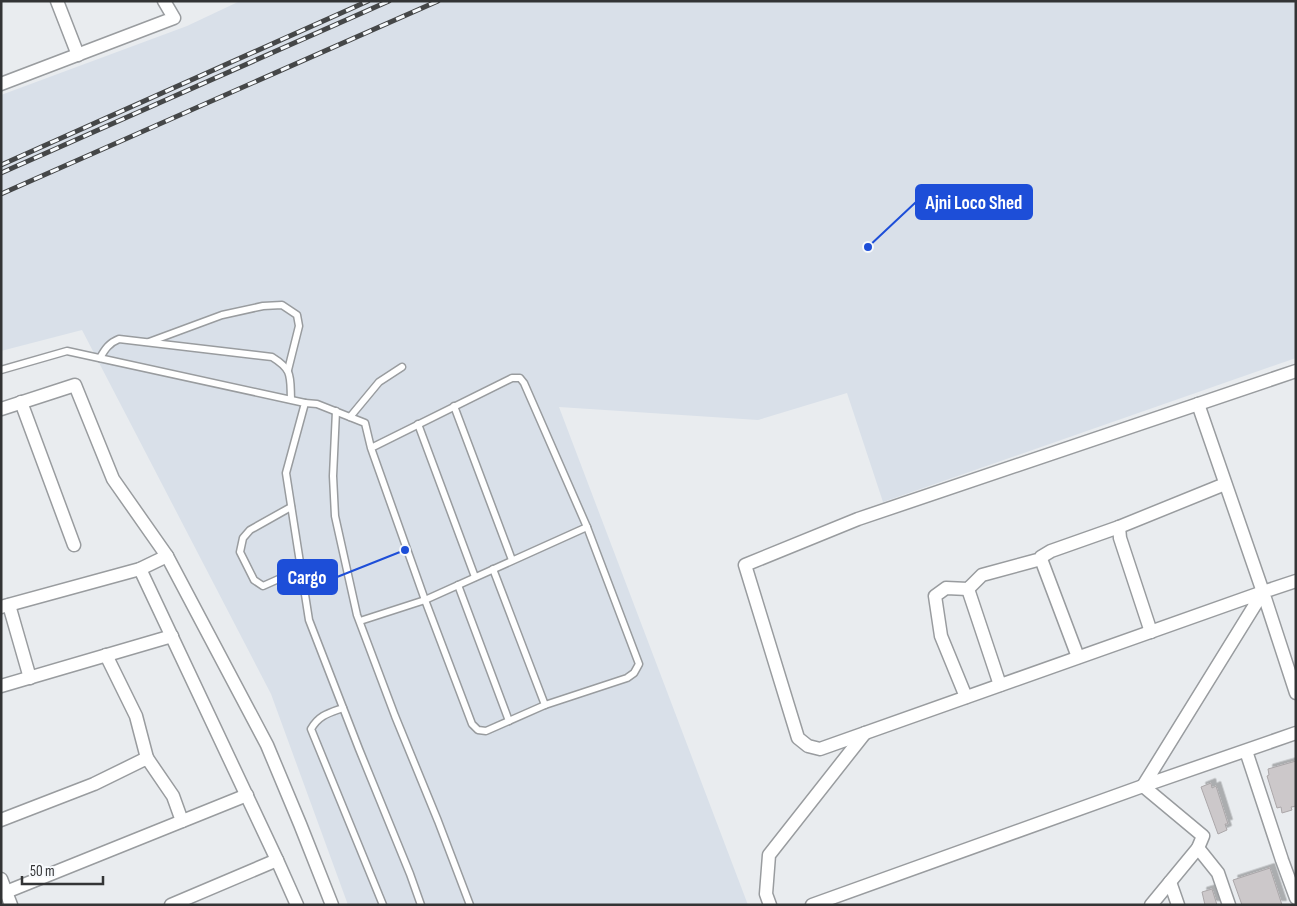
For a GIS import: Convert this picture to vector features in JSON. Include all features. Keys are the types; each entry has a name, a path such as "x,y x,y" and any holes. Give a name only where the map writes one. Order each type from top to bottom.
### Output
{"street":[{"path":"57,1 78,55"},
{"path":"1,84 174,18 164,1"},
{"path":"1296,371 858,519 745,565 798,738 808,746 820,749 1296,581"},
{"path":"1,408 75,386 114,479 167,556 267,745 332,905"},
{"path":"21,402 74,545"},
{"path":"1198,404 1263,592 1291,660 1296,693"},
{"path":"966,697 941,636 935,596 946,588 968,589 982,575 1041,559 1041,557 1051,552 1225,484"},
{"path":"1119,527 1120,538 1151,632"},
{"path":"30,678 5,606 140,569 167,556"},
{"path":"1041,559 1078,658"},
{"path":"140,569 278,860 297,905"},
{"path":"968,589 1000,685"},
{"path":"1143,786 1263,592"},
{"path":"1,686 172,636"},
{"path":"106,656 136,716 147,758 173,796 182,821"},
{"path":"770,905 766,894 769,855 865,733"},
{"path":"812,905 1143,786 1296,734"},
{"path":"1246,751 1296,898"},
{"path":"1,820 94,784 147,758"},
{"path":"1143,786 1202,836 1198,848 1151,905"},
{"path":"6,892 247,795"},
{"path":"1198,848 1218,873 1230,905"},
{"path":"171,905 278,860"},
{"path":"1,879 11,905"},
{"path":"1170,882 1178,905"}],"lane":[{"path":"148,343 222,315 263,306 282,305 297,315 299,326 288,370 291,399"},
{"path":"100,358 106,347 118,339 272,357 288,370"},
{"path":"1,370 67,351 317,404 365,423 371,448 425,600 472,724 478,730 486,731 545,705 627,678 634,673 639,664 587,526 524,383 520,378 512,378 371,448"},
{"path":"350,417 379,382 402,367"},
{"path":"305,402 286,473 308,620 421,905"},
{"path":"454,406 512,560"},
{"path":"336,411 333,476 335,516 360,621 395,716 470,905"},
{"path":"418,424 475,577"},
{"path":"291,507 250,530 242,538 240,552 254,580 263,586 301,569"},
{"path":"360,621 425,600 587,526"},
{"path":"493,569 545,705"},
{"path":"458,585 509,720"},
{"path":"343,708 322,716 314,722 311,729 383,905"}],"shaded area":[{"path":"240,1 1296,1 1296,358 883,502 847,393 758,420 559,407 748,905 348,905 271,694 82,330 1,351 1,95 187,26"}],"building":[{"path":"1296,761 1296,806 1291,807 1292,810 1282,813 1281,807 1277,808 1267,776 1269,775 1268,769"},
{"path":"1211,783 1212,788 1216,786 1228,824 1225,824 1227,830 1218,834 1201,787"},
{"path":"1270,868 1282,905 1242,905 1233,880"},
{"path":"1212,889 1217,905 1205,905 1202,892"}],"railway":[{"path":"1,165 368,1"},
{"path":"1,173 389,1"},
{"path":"1,194 438,1"}],"place":[{"name":"Ajni Loco Shed","path":"868,247"},
{"name":"Cargo","path":"405,550"}]}
